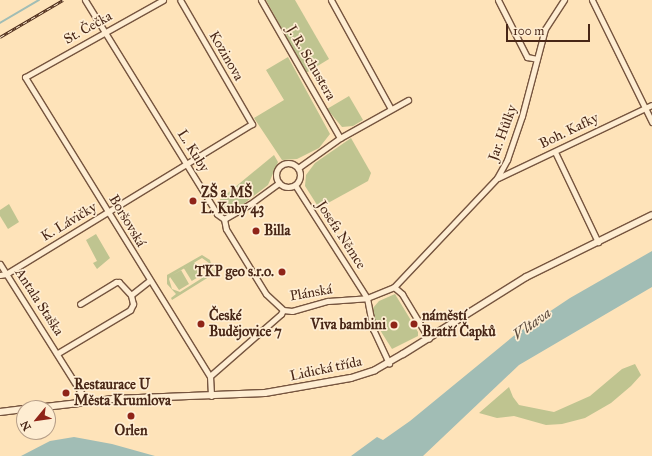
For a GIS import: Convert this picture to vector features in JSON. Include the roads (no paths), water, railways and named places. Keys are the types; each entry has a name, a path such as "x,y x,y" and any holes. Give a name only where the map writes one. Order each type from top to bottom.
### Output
{"street":[{"name":"L. Kuby","path":"85,0 217,214 224,219 226,229 266,294 283,310"},
{"name":"St. Čečka","path":"25,77 104,31 163,0"},
{"name":"Kozinova","path":"180,0 252,124"},
{"name":"J. R. Schustera","path":"261,0 340,138"},
{"path":"330,0 391,109"},
{"path":"498,0 527,57 537,58"},
{"name":"Jar. Hůlky","path":"394,288 497,178 507,160 522,116 545,29 564,0"},
{"path":"592,0 652,122"},
{"name":"Boršovská","path":"25,77 149,281 210,376"},
{"path":"298,168 340,138 408,100"},
{"name":"Boh. Kafky","path":"497,178 652,105"},
{"name":"K. Lávičky","path":"0,275 6,274 108,213 252,124"},
{"path":"555,152 598,242"},
{"path":"291,163 298,168 300,177 296,185 287,187 279,183 276,173 282,164 291,163"},
{"path":"224,219 250,204 279,183"},
{"name":"Josefa Němce","path":"296,185 367,298"},
{"name":"Lidická třída","path":"56,406 169,396 211,396 265,393 333,382 361,375 388,363 429,339 518,282 652,215"},
{"name":"Antala Staška","path":"0,264 58,353 87,402"},
{"path":"80,304 116,282 119,282 131,295 149,281"},
{"path":"394,288 402,294 429,339"},
{"name":"Plánská","path":"210,376 281,314 283,310 292,311 328,301 367,298 394,288"},
{"name":"Antala Staška","path":"58,353 130,310 133,304 131,295"},
{"path":"367,298 373,329 388,363"},
{"path":"210,376 211,396"},
{"path":"0,412 16,410"}],"water":[{"name":"Vltava","path":"652,251 652,287 519,365 423,456 351,456 377,437 383,440 410,421 516,334 570,298"},
{"path":"74,437 112,444 155,456 21,456 50,441"}],"waterway":[{"path":"0,23 39,0"}],"railway":[{"path":"0,37 63,0"}],"place":[{"name":"ZŠ a MŠ L. Kuby 43","path":"193,201"},
{"name":"Billa","path":"256,231"},
{"name":"TKP geo s.r.o.","path":"282,272"},
{"name":"České Budějovice 7","path":"201,324"},
{"name":"náměstí Bratří Čapků","path":"414,324"},
{"name":"Viva bambini","path":"394,325"},
{"name":"Restaurace U Města Krumlova","path":"66,393"},
{"name":"Orlen","path":"131,416"}]}
